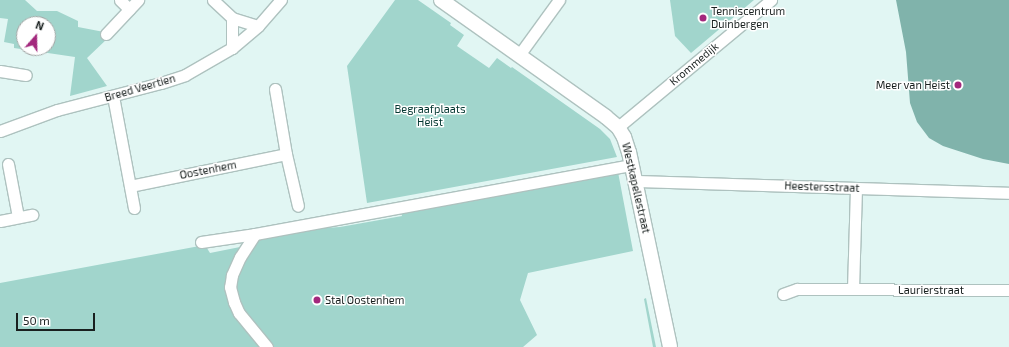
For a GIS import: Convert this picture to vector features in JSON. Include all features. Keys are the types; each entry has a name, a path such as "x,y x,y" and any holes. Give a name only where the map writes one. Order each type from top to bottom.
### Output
{"street":[{"path":"120,0 129,9"},
{"path":"106,34 138,0"},
{"path":"213,0 232,18 258,26"},
{"name":"Breed Veertien","path":"0,131 57,110 161,83 185,75 232,48 258,26 281,0"},
{"name":"Westkapellestraat","path":"441,0 606,117 618,128 626,141 632,165 670,347"},
{"path":"519,55 558,0"},
{"name":"Krommedijk","path":"618,128 771,0"},
{"path":"232,18 232,48"},
{"path":"0,71 26,75"},
{"path":"276,89 286,154 298,206"},
{"path":"113,96 134,208"},
{"name":"Oostenhem","path":"130,186 286,154"},
{"path":"8,164 18,217"},
{"path":"202,242 255,234 632,165"},
{"name":"Heestersstraat","path":"635,180 1009,193"},
{"path":"853,289 856,188"},
{"path":"0,221 32,215"},
{"path":"255,234 240,257 232,275 230,287 239,313 267,347"},
{"name":"Laurierstraat","path":"783,294 796,289 1009,290"}],"green space":[{"path":"0,0 25,0 37,11 57,11 78,21 78,27 104,32 108,38 87,58 107,86 70,96 75,57 56,54 56,16 16,16 16,48 14,48 14,44 4,42 8,19 0,18"},
{"name":"Begraafplaats Heist","path":"395,0 418,0 451,23 450,25 464,35 457,46 489,68 497,58 511,68 512,67 600,129 610,139 617,157 367,203 347,66"},
{"name":"Tenniscentrum Duinbergen","path":"670,0 754,0 691,53 675,36"},
{"path":"618,172 633,251 528,273 520,300 537,335 523,347 0,347 0,283 205,245 210,253 240,247 247,239 310,229 340,227 402,216 401,211"},
{"path":"646,298 656,347 653,347 644,299"}],"shaded area":[{"name":"Meer van Heist","path":"896,0 1009,0 1009,164 983,159 943,146 929,138 917,122 910,103 906,52"}],"place":[{"name":"Tenniscentrum Duinbergen","path":"703,18"},
{"name":"Meer van Heist","path":"958,85"},
{"name":"Stal Oostenhem","path":"317,300"}]}
